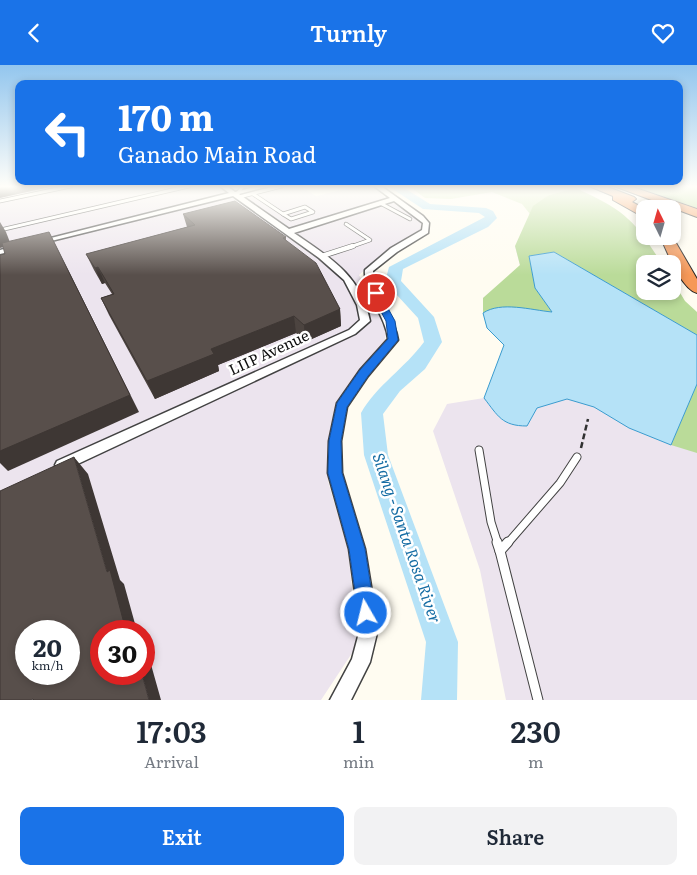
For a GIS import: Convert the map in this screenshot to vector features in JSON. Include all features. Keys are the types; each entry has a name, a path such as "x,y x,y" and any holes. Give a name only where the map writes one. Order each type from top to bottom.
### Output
{"highway":[{"path":"681,218 697,223"},
{"path":"671,245 690,281 697,288"}],"street":[{"path":"0,252 151,216"},
{"name":"LIIP Avenue","path":"54,469 360,326 365,321 365,314 348,279 322,257 265,216"},
{"path":"288,232 340,216"},
{"path":"340,700 361,662 369,629 357,549 335,473 335,441 341,406 364,373 393,340 390,321 368,279 369,270 394,250 424,231 426,223 418,216"}],"lane":[{"path":"0,229 59,216"},
{"path":"286,216 291,219 303,216"},
{"path":"406,216 410,219"},
{"path":"322,257 370,240 346,223"},
{"path":"479,450 491,521 538,700"},
{"path":"500,551 560,483 578,457"}],"path":[{"path":"578,457 584,443 588,419"}],"shaded area":[{"path":"0,216 413,216 422,222 420,231 376,260 359,275 386,325 385,345 364,365 336,410 328,481 348,550 358,644 321,700 0,700"},
{"path":"549,244 636,288 636,300 660,300 697,319 697,700 506,700 480,570 433,431 447,404 484,398 504,345 487,328 483,313 483,298 520,266 515,246"}],"green space":[{"path":"529,216 624,216 636,227 636,245 649,245 656,255 636,255 636,300 554,252 529,256 535,288 552,312 502,307 483,313 483,298 520,265 515,246"},
{"path":"681,294 685,301 697,312 697,335 637,300 681,300"},
{"path":"697,384 697,453 671,445"}],"water":[{"path":"554,252 697,335 697,384 671,445 629,428 594,407 567,399 537,408 527,426 519,426 501,419 484,398 504,345 487,328 483,313 490,309 507,307 552,312 535,288 529,256"}],"building":[{"path":"185,216 256,216 286,237 283,238 316,263 340,309 304,325 294,316 211,349 214,354 147,381 101,298 114,294 98,267 95,268 86,254 195,225"},
{"path":"49,232 130,395 0,451 0,255 5,254 2,243"},
{"path":"74,457 107,572 110,570 123,620 90,620 90,685 145,685 149,700 0,700 0,491"}],"waterway":[{"name":"Silang - Santa Rosa River","path":"439,700 442,642 376,455 372,413 393,386 418,364 433,342 426,317 393,282 396,267 484,224 491,218 490,216"}],"route":[{"path":"366,613 357,549 335,473 335,441 341,406 364,373 393,340 390,321 376,293"}]}
